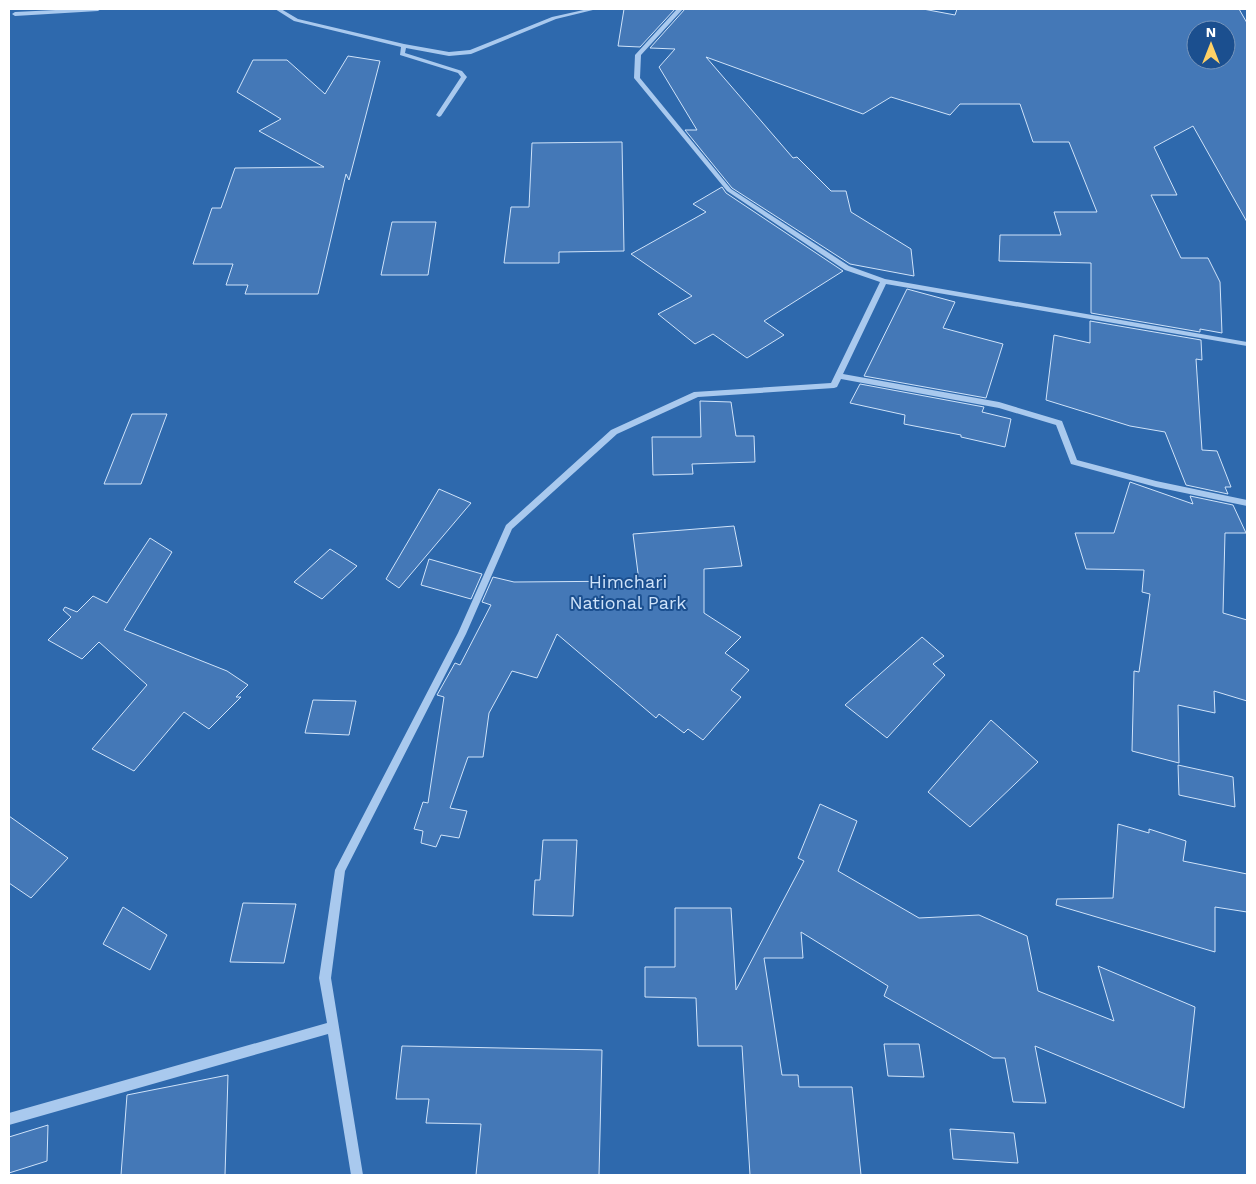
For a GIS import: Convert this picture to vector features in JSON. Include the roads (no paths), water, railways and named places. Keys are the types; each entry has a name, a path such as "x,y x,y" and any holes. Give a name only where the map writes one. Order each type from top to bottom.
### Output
{"street":[{"path":"15,14 98,9"},
{"path":"278,9 296,20 404,46 449,54 471,52 554,18 594,9"},
{"path":"669,9 680,9"},
{"path":"680,9 638,55 637,78 729,190 847,268 884,281 1247,344"},
{"path":"404,46 402,54 460,72 464,77 438,115"},
{"path":"358,1175 325,978 340,870 462,634 509,527 614,432 697,394 834,385 840,376 884,281"},
{"path":"840,376 999,406 1059,423 1074,462 1156,484 1247,503"},
{"path":"9,1119 333,1027"}],"park label":[{"name":"Himchari National Park","path":"628,592"}]}
